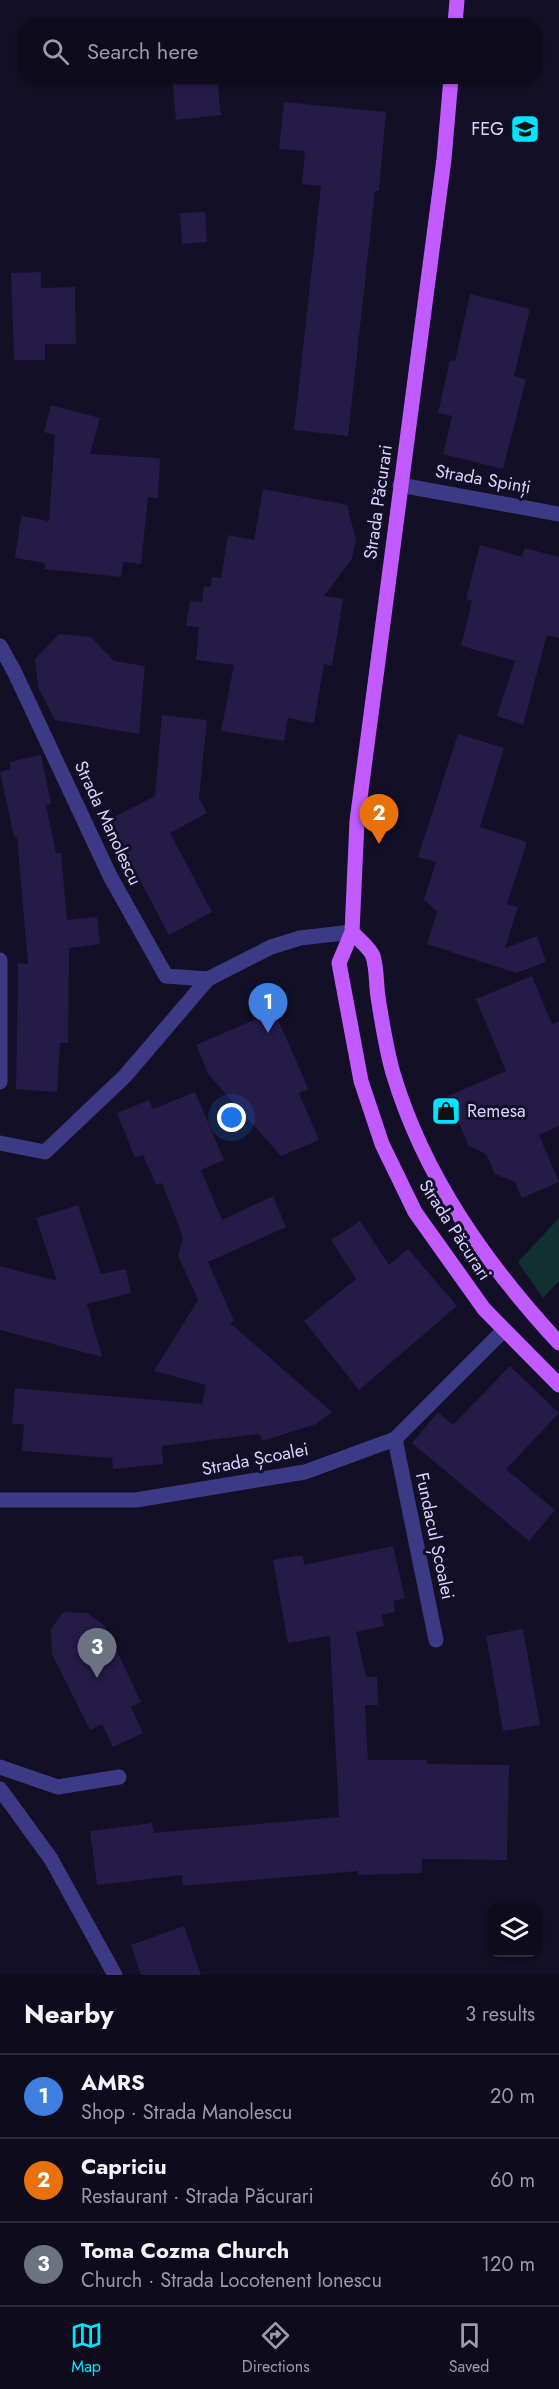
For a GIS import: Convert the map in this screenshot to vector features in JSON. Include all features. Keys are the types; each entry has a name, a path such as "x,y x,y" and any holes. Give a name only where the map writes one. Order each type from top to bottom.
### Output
{"main road":[{"path":"456,18 457,0"},
{"name":"Strada Păcurari","path":"450,84 444,159 357,821 352,932 339,963 361,1081 382,1144 415,1212 484,1309 559,1385"},
{"name":"Strada Păcurari","path":"352,932 372,954 380,1013 393,1073 415,1130 443,1191 475,1242 527,1308 559,1343"}],"street":[{"name":"Strada Spinți","path":"400,485 559,514"},
{"name":"Strada Manolescu","path":"0,646 14,671 110,876 166,975 208,978"},
{"path":"0,1143 45,1152 125,1076 208,978 271,947 300,938 352,932"},
{"path":"0,960 0,1082"},
{"name":"Strada Școalei","path":"0,1500 136,1500 305,1472 395,1438 504,1330"},
{"name":"Fundacul Școalei","path":"395,1438 436,1641"},
{"path":"0,1767 58,1787 120,1777"},
{"path":"0,1789 51,1859 115,1975"}],"green space":[{"path":"559,1218 559,1281 543,1298 518,1262"}],"building":[{"path":"173,84 218,84 221,115 176,120"},
{"path":"284,102 386,112 379,191 375,191 348,436 294,430 321,186 302,184 305,151 279,149"},
{"path":"205,212 207,242 182,244 180,213"},
{"path":"41,272 41,288 75,287 76,344 45,344 45,360 14,360 11,273"},
{"path":"470,294 530,309 514,376 526,379 503,469 443,454 452,416 438,413 450,360 455,361"},
{"path":"51,405 100,418 90,454 160,458 158,498 148,497 141,564 123,562 121,577 45,569 45,563 15,558 21,516 49,521 55,435 44,432"},
{"path":"263,489 347,505 356,540 352,559 324,596 343,599 332,666 324,664 314,723 288,718 284,741 221,731 234,665 196,660 199,627 186,626 190,601 202,602 204,586 211,587 212,577 221,578 228,535 254,540"},
{"path":"480,545 522,557 525,548 559,557 559,638 547,635 523,725 497,716 515,661 461,646 472,601 466,599"},
{"path":"59,634 91,637 114,661 145,666 139,734 55,720 38,687 35,659"},
{"path":"162,715 207,720 199,798 207,813 170,833 212,912 169,935 108,820 155,796"},
{"path":"458,734 504,748 480,827 527,842 507,904 518,907 505,948 537,936 546,962 516,973 427,944 437,912 424,899 436,862 418,857"},
{"path":"41,755 51,804 46,805 56,853 61,853 67,920 97,917 100,944 69,948 68,1043 60,1043 57,1092 16,1089 18,963 28,964 17,837 14,837 0,772 10,769 10,762"},
{"path":"532,976 552,1024 559,1021 559,1126 539,1135 559,1182 522,1198 515,1182 495,1174 486,1154 468,1145 448,1096 506,1071 476,999"},
{"path":"265,1015 278,1020 295,1058 308,1089 299,1093 319,1140 281,1156 208,1074 196,1045"},
{"path":"195,1092 224,1160 201,1170 222,1220 273,1196 286,1227 208,1262 234,1321 230,1323 332,1412 316,1424 263,1441 259,1434 162,1446 163,1464 113,1469 112,1458 22,1451 24,1424 12,1424 15,1388 202,1404 206,1385 154,1371 198,1300 178,1256 183,1237 162,1183 156,1185 143,1155 135,1158 117,1113 149,1100 153,1109"},
{"path":"78,1205 101,1274 126,1269 131,1293 87,1304 102,1357 0,1330 0,1266 57,1281 36,1218"},
{"path":"360,1221 389,1265 408,1249 457,1306 359,1390 304,1321 356,1279 331,1240"},
{"path":"510,1366 559,1413 506,1469 555,1510 529,1541 412,1443 438,1412 453,1425"},
{"path":"393,1546 405,1598 393,1601 395,1612 382,1615 384,1626 356,1632 366,1677 377,1677 378,1705 365,1705 368,1760 427,1760 428,1764 509,1765 507,1860 422,1859 422,1873 358,1875 358,1871 183,1886 182,1875 97,1885 90,1831 152,1823 154,1833 339,1817 330,1636 288,1643 273,1560 303,1555 304,1565"},
{"path":"63,1612 87,1613 105,1626 141,1702 131,1707 143,1733 113,1747 102,1724 90,1730 52,1654 51,1629"},
{"path":"523,1629 540,1725 503,1731 486,1636"},
{"path":"184,1926 201,1975 141,1975 131,1945"}],"place":[{"name":"FEG","path":"525,129"},
{"name":"Capriciu","path":"379,844"},
{"name":"AMRS","path":"268,1033"},
{"name":"Remesa","path":"446,1111"},
{"name":"Toma Cozma Church","path":"97,1678"}]}
